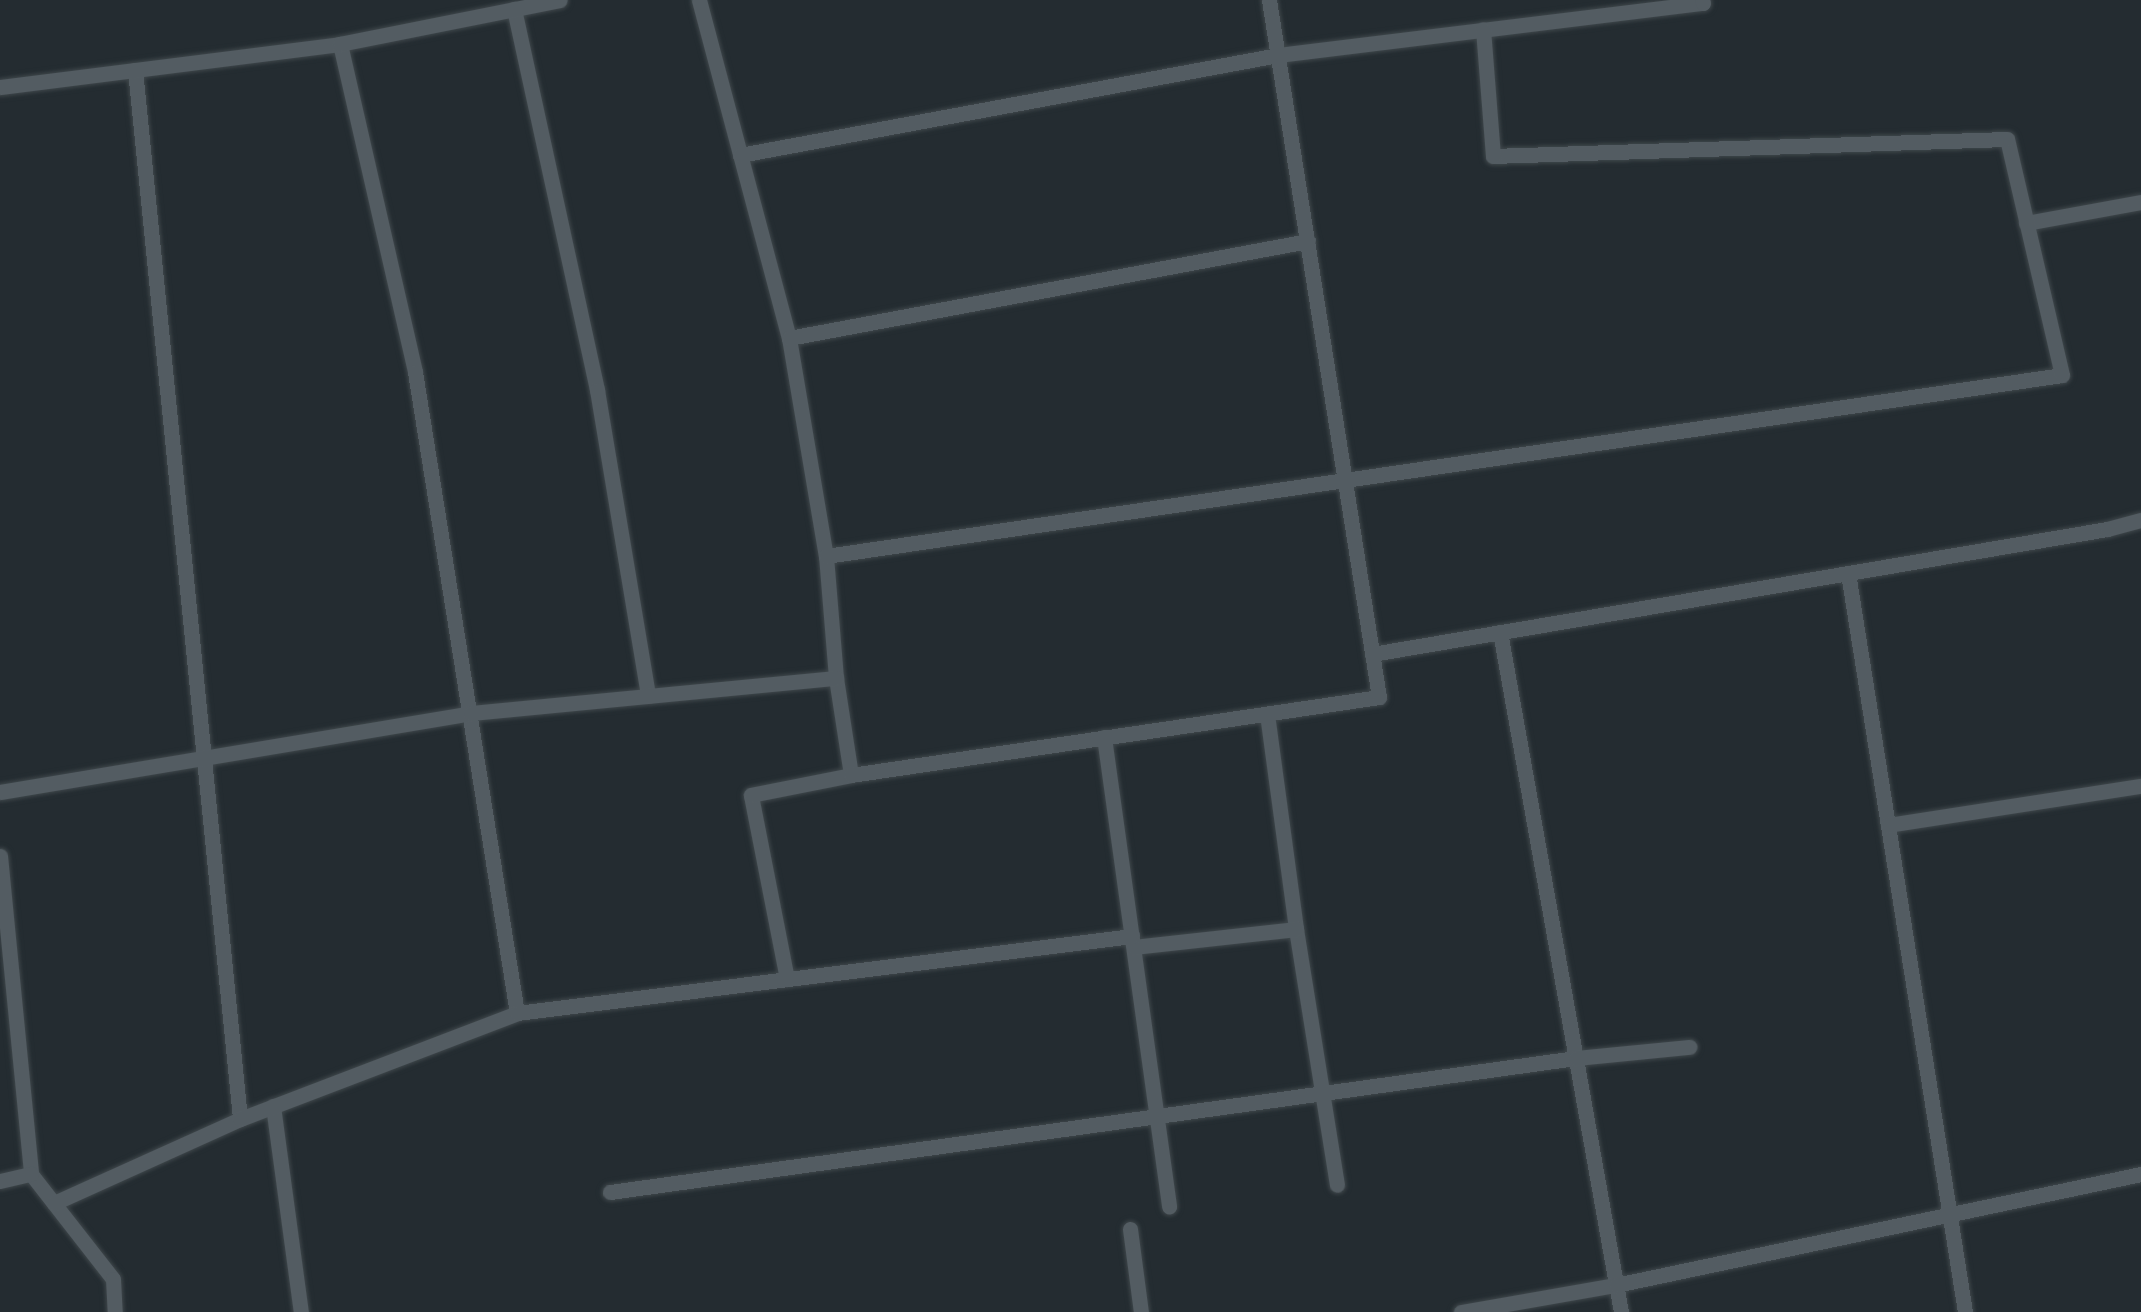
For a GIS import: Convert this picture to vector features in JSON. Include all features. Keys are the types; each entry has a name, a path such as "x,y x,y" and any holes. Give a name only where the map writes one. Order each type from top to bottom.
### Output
{"street":[{"path":"0,87 340,44 560,0"},
{"path":"699,0 789,338 826,556 836,678 851,775"},
{"path":"787,979 751,795 851,775 1379,697 1269,0"},
{"path":"740,155 1278,55 1703,3 1702,0"},
{"path":"514,9 597,390 648,696"},
{"path":"826,556 2062,375 2007,139 1493,156 1484,29"},
{"path":"340,44 415,372 517,1013"},
{"path":"135,70 207,758 240,1119"},
{"path":"2026,223 2141,202"},
{"path":"789,338 1308,241"},
{"path":"1372,654 2107,529 2141,520"},
{"path":"1848,573 1965,1312"},
{"path":"1500,632 1621,1312"},
{"path":"0,792 471,713 836,678"},
{"path":"1267,714 1296,929 1337,1185"},
{"path":"1104,737 1168,1207"},
{"path":"1888,825 2141,786"},
{"path":"0,856 31,1174 113,1279 115,1312"},
{"path":"54,1203 240,1119 517,1013 787,979 1133,941 1296,929"},
{"path":"610,1192 1156,1114 1576,1058 1689,1047"},
{"path":"273,1106 301,1312"},
{"path":"0,1181 31,1174"},
{"path":"1461,1312 1616,1285 2141,1174"},
{"path":"1130,1229 1141,1312"}]}
